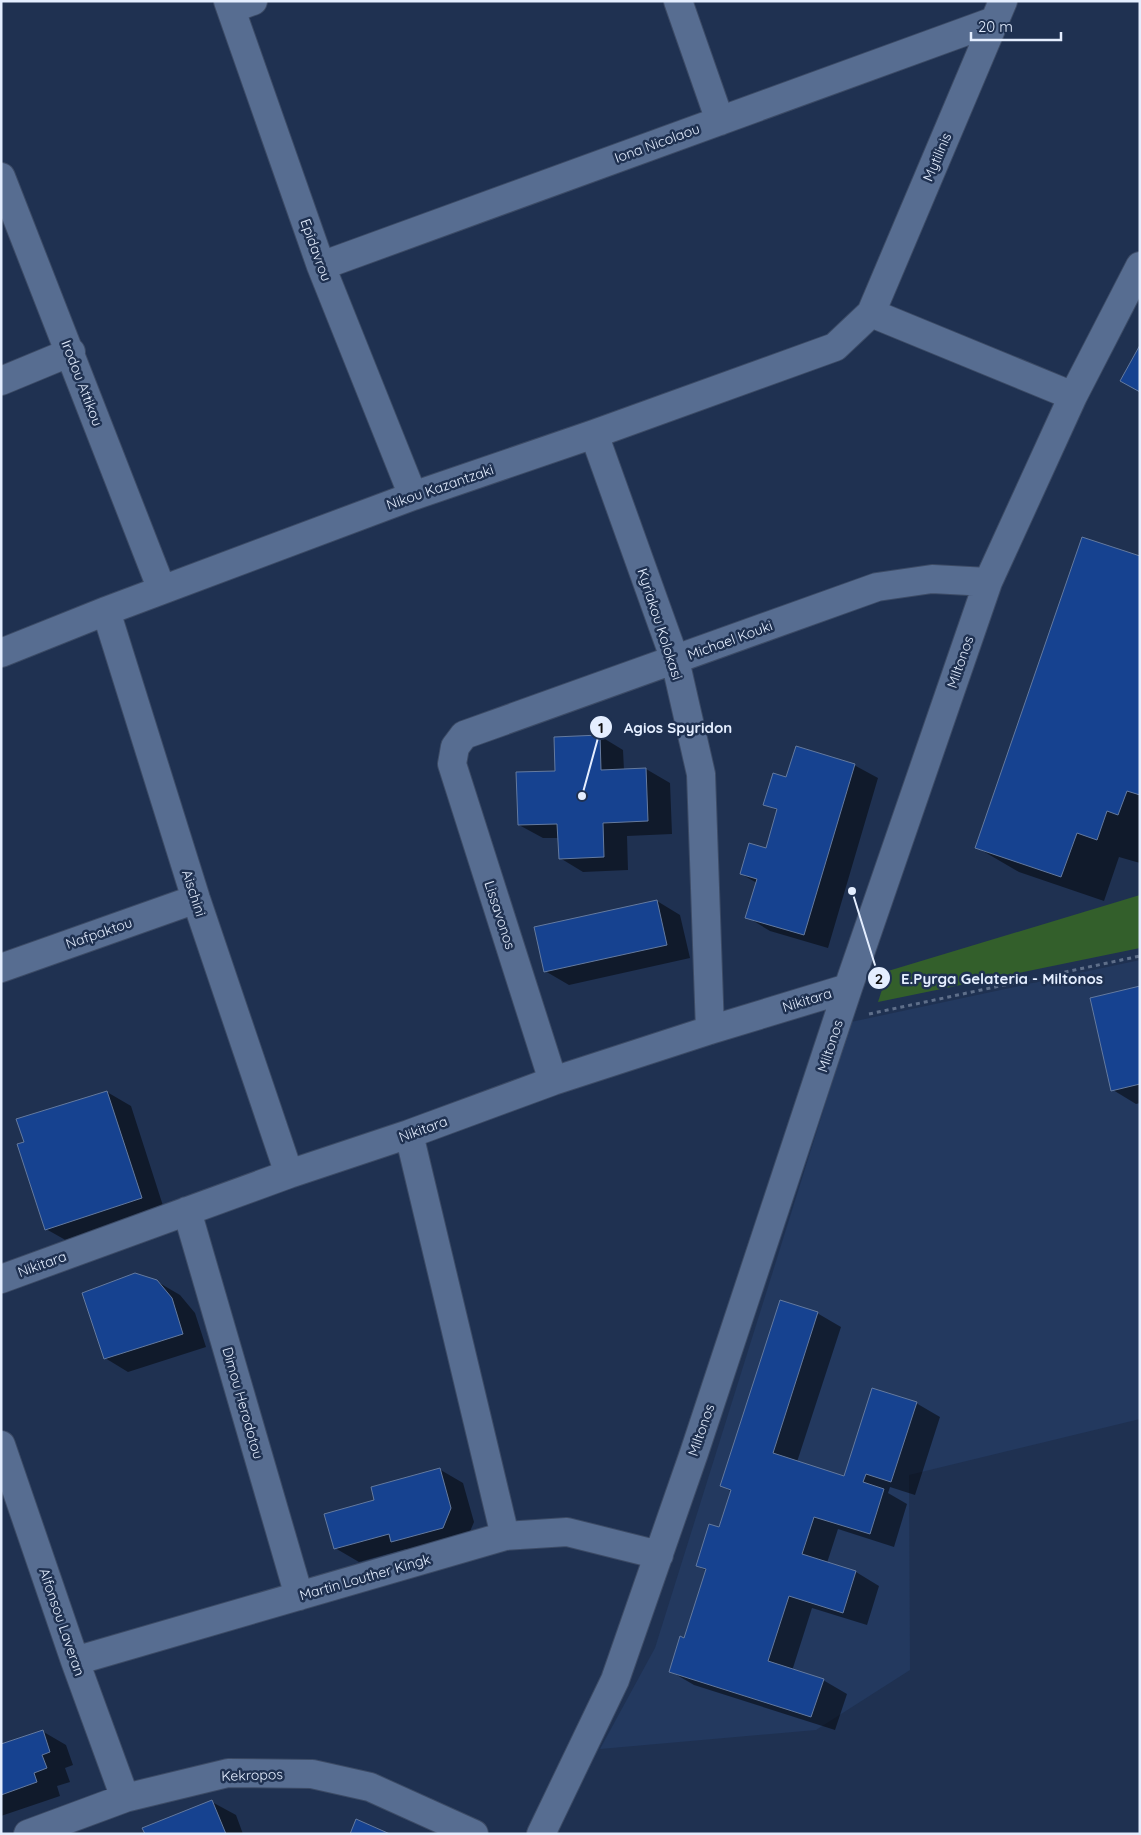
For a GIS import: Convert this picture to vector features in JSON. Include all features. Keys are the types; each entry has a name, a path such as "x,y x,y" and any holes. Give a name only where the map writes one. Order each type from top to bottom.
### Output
{"street":[{"path":"678,1 720,121"},
{"name":"Epidavrou","path":"238,4 321,266 413,496"},
{"name":"Iona Nicolaou","path":"321,266 720,121 998,11"},
{"name":"Mytilinis","path":"871,313 998,11"},
{"name":"Irodou Attikou","path":"1,176 162,590"},
{"name":"Miltonos","path":"540,1834 615,1680 659,1555 848,988 988,582 1073,396 1140,266"},
{"path":"871,313 1073,396"},
{"name":"Nikou Kazantzaki","path":"1,653 106,610 413,496 594,434 835,347 871,313"},
{"path":"1,381 71,352"},
{"name":"Kyriakou Kolokasi","path":"594,434 675,660 701,774 710,1030"},
{"name":"Michael Kouki","path":"455,747 464,735 877,587 932,580 988,582"},
{"name":"Aischini","path":"106,610 196,899 289,1174"},
{"name":"Lissavonos","path":"455,747 452,764 553,1082"},
{"name":"Nafpaktou","path":"1,968 196,899"},
{"name":"Nikitara","path":"1,1279 289,1174 409,1134 553,1082 710,1030 848,988"},
{"path":"409,1134 505,1536"},
{"name":"Dimou Herodotou","path":"187,1211 299,1596"},
{"name":"Alfonsou Laveran","path":"1,1444 75,1661 125,1798"},
{"name":"Martin Louther Kingk","path":"75,1661 505,1536 567,1532 659,1555"},
{"name":"Kekropos","path":"28,1834 125,1798 228,1773 312,1774 370,1788 474,1834"}],"path":[{"path":"838,1020 1140,956"}],"shaded area":[{"path":"1140,960 1140,1419 909,1475 910,1670 816,1730 600,1749 655,1648 851,1022"}],"green space":[{"path":"1140,895 1140,948 878,1002 888,971"}],"building":[{"path":"1140,345 1140,392 1120,381"},
{"path":"1082,537 1140,556 1140,795 1127,791 1118,815 1107,811 1097,840 1077,833 1061,877 975,848"},
{"path":"600,735 601,770 646,768 648,821 603,823 604,857 559,859 557,824 518,825 516,772 555,771 554,737"},
{"path":"796,746 855,764 804,935 745,918 757,879 740,874 749,843 766,848 777,809 763,805 773,773 786,777"},
{"path":"657,900 667,945 544,972 534,927"},
{"path":"1140,986 1140,1084 1111,1091 1090,998"},
{"path":"107,1091 142,1198 45,1230 17,1144 24,1142 16,1119"},
{"path":"135,1273 157,1280 172,1298 183,1334 104,1359 82,1293"},
{"path":"780,1300 818,1312 773,1453 844,1476 872,1388 917,1402 891,1482 866,1474 863,1482 884,1489 870,1534 814,1517 802,1554 856,1571 843,1613 789,1596 768,1661 824,1679 811,1717 669,1672 680,1636 684,1638 706,1569 696,1566 709,1524 719,1527 731,1490 720,1486"},
{"path":"440,1468 451,1508 443,1528 391,1542 389,1534 334,1549 324,1514 374,1500 371,1487"},
{"path":"43,1730 50,1752 42,1755 47,1768 34,1773 37,1782 1,1795 1,1744"},
{"path":"212,1800 226,1834 145,1834 142,1828"},
{"path":"356,1819 390,1834 350,1834"}],"place":[{"name":"Agios Spyridon","path":"582,796"},
{"name":"E.Pyrga Gelateria - Miltonos","path":"852,891"}]}
